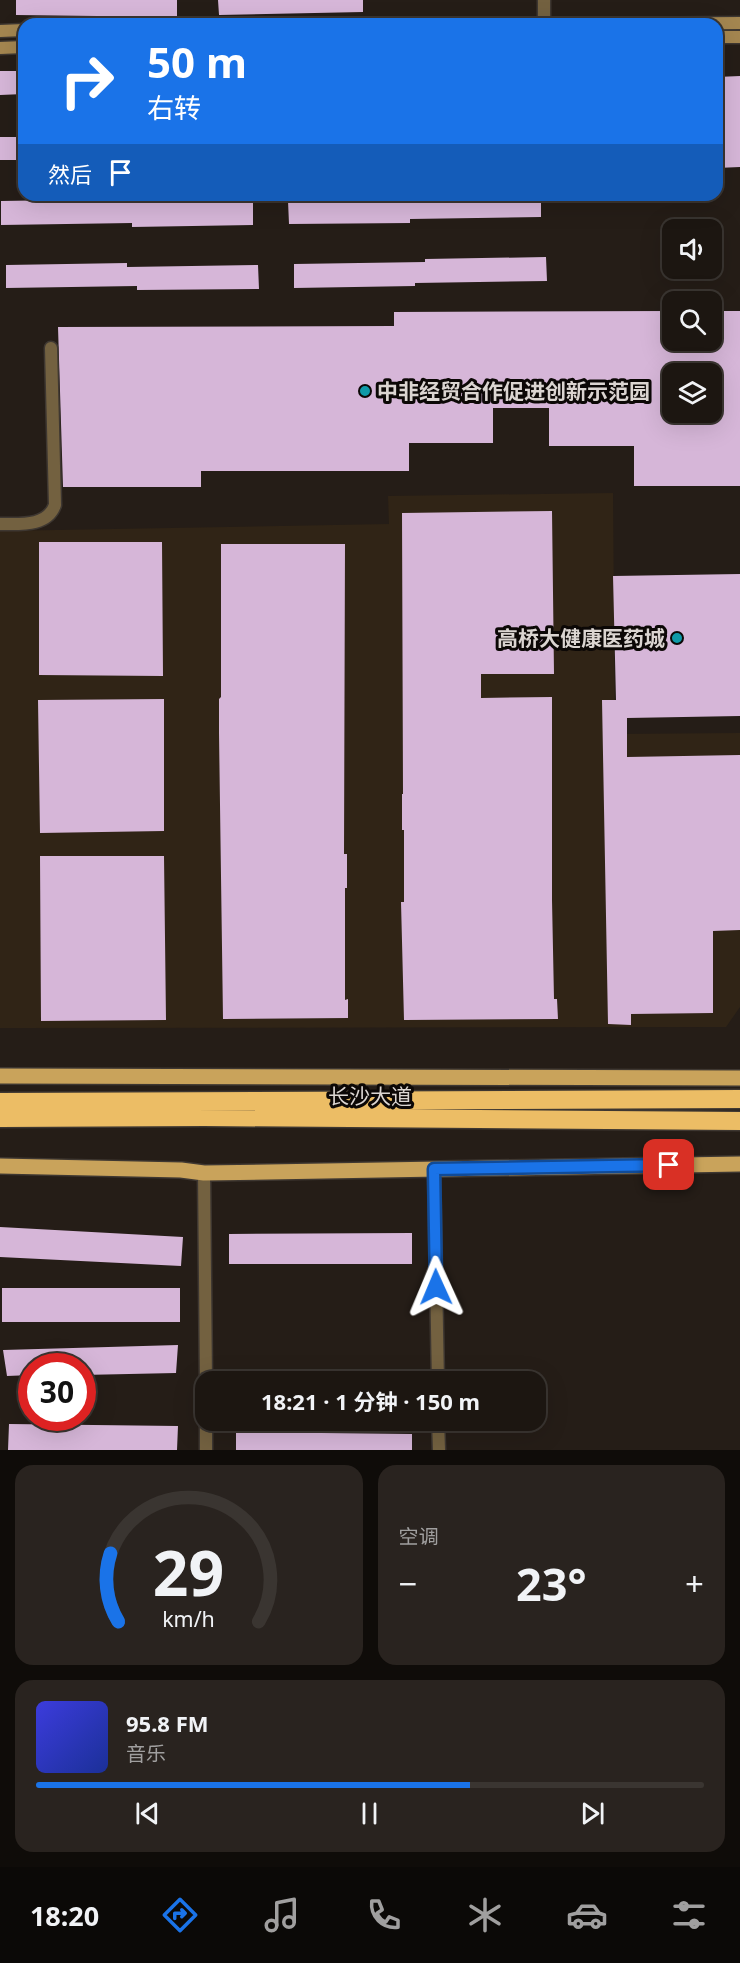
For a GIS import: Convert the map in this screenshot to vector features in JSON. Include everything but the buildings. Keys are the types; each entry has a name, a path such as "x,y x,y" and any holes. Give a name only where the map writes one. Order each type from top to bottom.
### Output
{"highway":[{"name":"长沙大道","path":"0,1102 740,1099"},
{"name":"长沙大道","path":"0,1118 740,1120"}],"main road":[{"path":"0,1076 740,1078"},
{"path":"0,1166 181,1170 204,1173 740,1164"}],"street":[{"path":"543,0 544,18"},
{"path":"723,23 740,23"},
{"path":"0,31 18,30"},
{"path":"723,37 740,37"},
{"path":"0,48 18,47"},
{"path":"0,524 30,523 45,519 52,514 55,506 51,348"},
{"path":"434,1169 438,1371"},
{"path":"204,1173 206,1371"},
{"path":"206,1431 206,1450"},
{"path":"438,1431 439,1450"}],"shaded area":[{"path":"613,493 615,734 740,733 740,1007 726,1027 0,1028 0,531 389,524 388,496"}],"place":[{"name":"中非经贸合作促进创新示范园","path":"365,391"},
{"name":"高桥大健康医药城","path":"677,638"}],"route":[{"path":"436,1287 434,1169 669,1165"}]}
